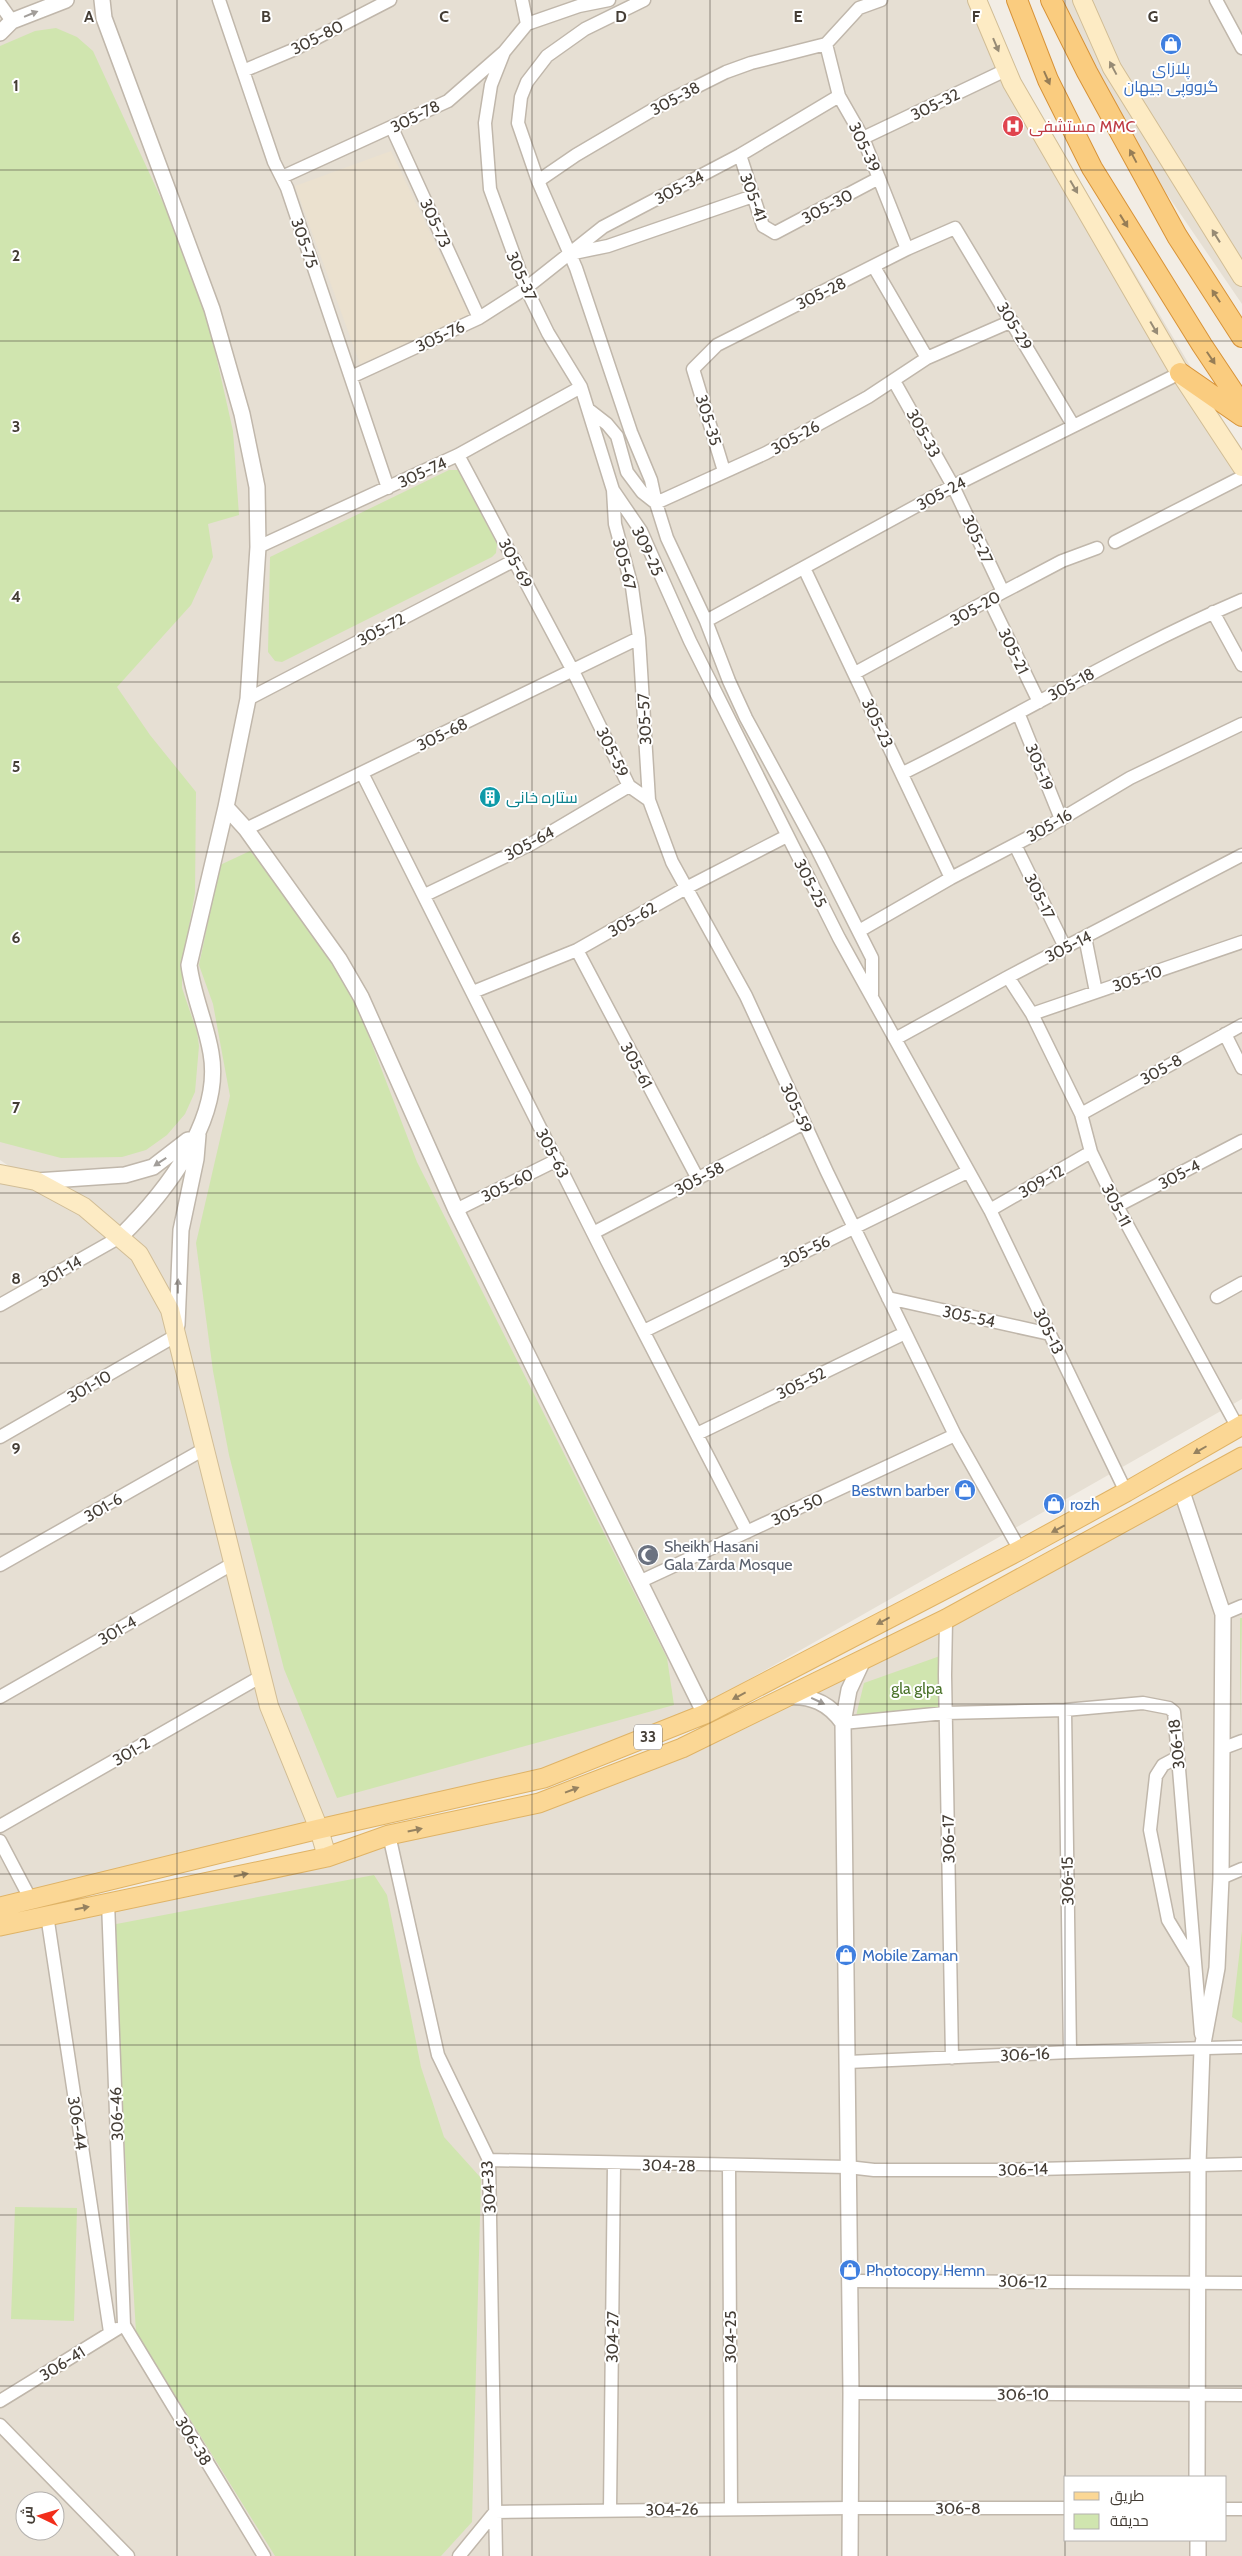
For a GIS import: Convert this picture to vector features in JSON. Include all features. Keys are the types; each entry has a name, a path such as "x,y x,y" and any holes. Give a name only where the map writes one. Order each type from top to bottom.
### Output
{"highway":[{"path":"1017,0 1048,80 1092,168 1202,345 1242,405"},
{"path":"1051,0 1087,72 1177,236 1242,337"},
{"path":"1180,373 1242,416"}],"main road":[{"path":"977,0 1012,83 1180,373 1242,467"},
{"path":"1082,0 1112,68 1242,278"},
{"path":"1,1175 36,1181 84,1207 139,1254 170,1310 269,1706 319,1829 327,1856"},
{"name":"33","path":"0,1908 319,1829 544,1778 705,1714 1020,1550 1126,1492 1240,1426"},
{"name":"33","path":"0,1926 327,1856 389,1835 539,1803 682,1748 929,1628 1182,1492 1242,1457"},
{"path":"956,1583 954,1588 955,1598 966,1608"},
{"path":"916,1604 929,1612 929,1628"}],"street":[{"path":"0,33 12,22 66,0"},
{"path":"102,0 104,18 212,309 242,414 257,487 258,548 248,699 226,807 189,965 192,987 211,1054 213,1082 206,1114 198,1131 162,1189 142,1215 120,1237"},
{"name":"305-75","path":"219,0 282,177 388,488"},
{"name":"305-80","path":"243,71 293,50 390,0"},
{"path":"522,0 527,24 579,6 609,0"},
{"path":"644,0 585,29 547,56 527,82 521,97 518,123 538,181 571,254 631,432 651,480 667,538 706,621 728,681 746,718 872,958 872,997"},
{"path":"826,44 857,4 880,0"},
{"path":"1216,0 1242,48"},
{"path":"0,4 12,22"},
{"name":"305-78","path":"282,177 448,101 504,52 527,24"},
{"name":"305-38","path":"538,181 576,155 666,102 726,72 740,66 826,44"},
{"name":"305-39","path":"826,44 839,96 863,138 907,249"},
{"name":"305-37","path":"504,52 490,85 485,123 490,189 526,288 548,333 581,387 613,490"},
{"name":"305-32","path":"863,138 1006,70"},
{"name":"305-34","path":"526,288 603,227 740,156 839,96"},
{"name":"305-73","path":"392,128 479,318"},
{"name":"305-41","path":"740,156 763,226 775,233"},
{"name":"305-30","path":"775,233 879,178"},
{"path":"571,254 608,246 753,196"},
{"name":"305-28","path":"693,369 717,345 907,249 955,228"},
{"name":"305-29","path":"955,228 1073,425"},
{"path":"874,267 927,358"},
{"name":"305-76","path":"350,377 479,318 526,288"},
{"name":"305-26","path":"656,503 766,453 894,381 927,358 1012,321"},
{"name":"305-35","path":"693,369 724,471"},
{"name":"305-24","path":"706,621 953,486 1180,373"},
{"name":"305-33","path":"894,381 953,486"},
{"name":"305-74","path":"258,548 458,455 581,387"},
{"path":"589,410 607,424 617,436 627,472 642,492 656,503"},
{"name":"305-69","path":"458,455 573,671"},
{"path":"1115,542 1242,477"},
{"name":"305-27","path":"953,486 1003,592"},
{"name":"309-25","path":"613,490 641,531 665,588"},
{"name":"305-67","path":"613,490 615,524 632,587 639,638"},
{"name":"305-20","path":"855,673 1062,561 1097,548"},
{"name":"305-72","path":"248,699 515,560"},
{"name":"305-23","path":"804,568 903,773 951,878"},
{"name":"305-25","path":"665,588 787,836 967,1172"},
{"name":"305-18","path":"903,773 1019,715 1147,642 1242,600"},
{"name":"305-21","path":"990,601 1039,702"},
{"path":"1213,612 1242,665"},
{"name":"305-68","path":"246,829 639,638"},
{"name":"305-57","path":"639,638 649,800"},
{"name":"305-59","path":"573,671 630,786 649,800 672,862 746,996 804,1123 954,1435 1020,1550"},
{"name":"305-19","path":"1019,715 1060,819"},
{"name":"305-16","path":"859,931 951,878 1015,845 1130,778 1242,724"},
{"name":"305-63","path":"362,773 425,895 593,1233 747,1532"},
{"name":"305-64","path":"425,895 531,844 630,786"},
{"path":"226,807 246,829 339,959 361,998 456,1210 705,1714"},
{"name":"305-62","path":"473,992 577,950 686,888 787,836"},
{"name":"305-17","path":"1015,845 1065,948"},
{"name":"305-14","path":"895,1039 1008,977 1242,856"},
{"path":"1085,937 1096,992"},
{"name":"305-10","path":"1032,1014 1242,942"},
{"name":"305-61","path":"577,950 698,1179"},
{"name":"305-11","path":"1008,977 1032,1014 1081,1114 1091,1152 1117,1206 1240,1426"},
{"name":"305-8","path":"1081,1114 1242,1025"},
{"path":"1224,1034 1242,1068"},
{"name":"305-58","path":"593,1233 804,1123"},
{"path":"36,1181 125,1175 153,1167 174,1153 198,1131"},
{"path":"177,1335 181,1230 196,1159 198,1131"},
{"name":"305-4","path":"1117,1206 1242,1142"},
{"name":"309-12","path":"990,1210 1091,1152"},
{"name":"305-60","path":"456,1210 557,1160"},
{"name":"305-13","path":"967,1172 990,1210 1126,1492"},
{"name":"305-56","path":"644,1331 967,1172"},
{"name":"301-14","path":"0,1305 120,1237"},
{"path":"1217,1297 1242,1283"},
{"name":"305-54","path":"888,1298 1050,1334"},
{"name":"305-52","path":"697,1434 905,1333"},
{"name":"301-10","path":"0,1437 177,1335"},
{"name":"305-50","path":"639,1582 954,1435"},
{"name":"301-6","path":"0,1566 206,1448"},
{"path":"1182,1492 1223,1614 1221,1878 1217,1968 1202,2049 1198,2164 1197,2476"},
{"name":"301-4","path":"0,1697 234,1563"},
{"path":"1223,1614 1242,1606"},
{"name":"306-17","path":"946,1619 945,1713 952,2058"},
{"path":"850,2556 851,2393 843,1723 849,1690 863,1660"},
{"name":"301-2","path":"0,1826 262,1676"},
{"path":"786,1697 808,1697 819,1700 837,1714 843,1723"},
{"name":"306-18","path":"843,1723 945,1713 1065,1710 1143,1703 1169,1708 1174,1712 1188,1886 1197,1968 1202,2049"},
{"name":"306-15","path":"1065,1710 1070,2052"},
{"path":"1221,1748 1242,1741"},
{"path":"1178,1757 1163,1765 1156,1776 1150,1830 1168,1920 1197,1968"},
{"name":"304-33","path":"389,1835 438,2056 490,2160 496,2556"},
{"path":"0,1841 31,1900"},
{"path":"1221,1878 1242,1869"},
{"name":"306-46","path":"108,1902 124,2325"},
{"name":"306-44","path":"47,1915 110,2332"},
{"name":"306-16","path":"848,2062 1070,2052 1242,2047"},
{"name":"304-28","path":"490,2160 614,2164 848,2167"},
{"name":"304-27","path":"610,2510 614,2164"},
{"name":"306-14","path":"848,2167 874,2170 999,2170 1242,2164"},
{"name":"304-25","path":"729,2165 732,2509"},
{"name":"306-12","path":"849,2281 985,2280 1197,2284 1242,2282"},
{"name":"306-41","path":"0,2401 124,2325"},
{"name":"306-38","path":"124,2325 264,2556"},
{"name":"306-10","path":"851,2393 1242,2395"},
{"path":"0,2425 128,2556"},
{"name":"304-26","path":"495,2512 849,2508"},
{"name":"306-8","path":"849,2508 1064,2508"},
{"path":"1227,2509 1242,2509"},
{"path":"459,2556 495,2512"},
{"path":"1198,2541 1198,2556"}],"shaded area":[{"path":"0,0 979,0 990,30 1242,453 1242,1399 630,1747 0,1907 0,1172 32,1182 0,1160"},
{"path":"1058,0 1242,0 1242,304 1160,184 1066,30"},
{"path":"391,151 471,318 360,364 295,186"},
{"path":"1242,1463 1242,2556 0,2556 0,1919 539,1803 682,1748"}],"green space":[{"path":"56,28 77,37 93,51 165,207 208,320 233,431 239,515 208,524 213,557 191,605 117,687 150,735 196,792 195,893 182,966 182,988 197,1032 199,1046 195,1092 185,1114 167,1135 146,1150 122,1157 61,1158 0,1142 0,46 35,31"},
{"path":"449,470 458,470 497,544 496,553 492,557 282,662 275,661 268,652 270,557"},
{"path":"250,851 327,944 348,982 417,1162 667,1658 674,1705 337,1798 284,1669 229,1455 213,1371 196,1243 230,1096 213,1004 199,965 220,865"},
{"path":"1240,1618 1242,1618 1240,1724"},
{"name":"gla glpa","path":"940,1656 942,1709 856,1716 864,1683"},
{"path":"374,1875 387,1895 421,2067 444,2137 481,2178 472,2522 441,2556 275,2556 136,2332 111,1925"},
{"path":"1242,1931 1242,2023 1232,2017"},
{"path":"15,2207 77,2208 74,2321 11,2319"}],"place":[{"name":"پلازای گرووپی جیهان","path":"1171,44"},
{"name":"مستشفى MMC","path":"1013,126"},
{"name":"ستاره خانی","path":"490,797"},
{"name":"Bestwn barber","path":"965,1490"},
{"name":"rozh","path":"1054,1504"},
{"name":"Sheikh Hasani Gala Zarda Mosque","path":"648,1555"},
{"name":"Mobile Zaman","path":"846,1955"},
{"name":"Photocopy Hemn","path":"850,2270"}]}
